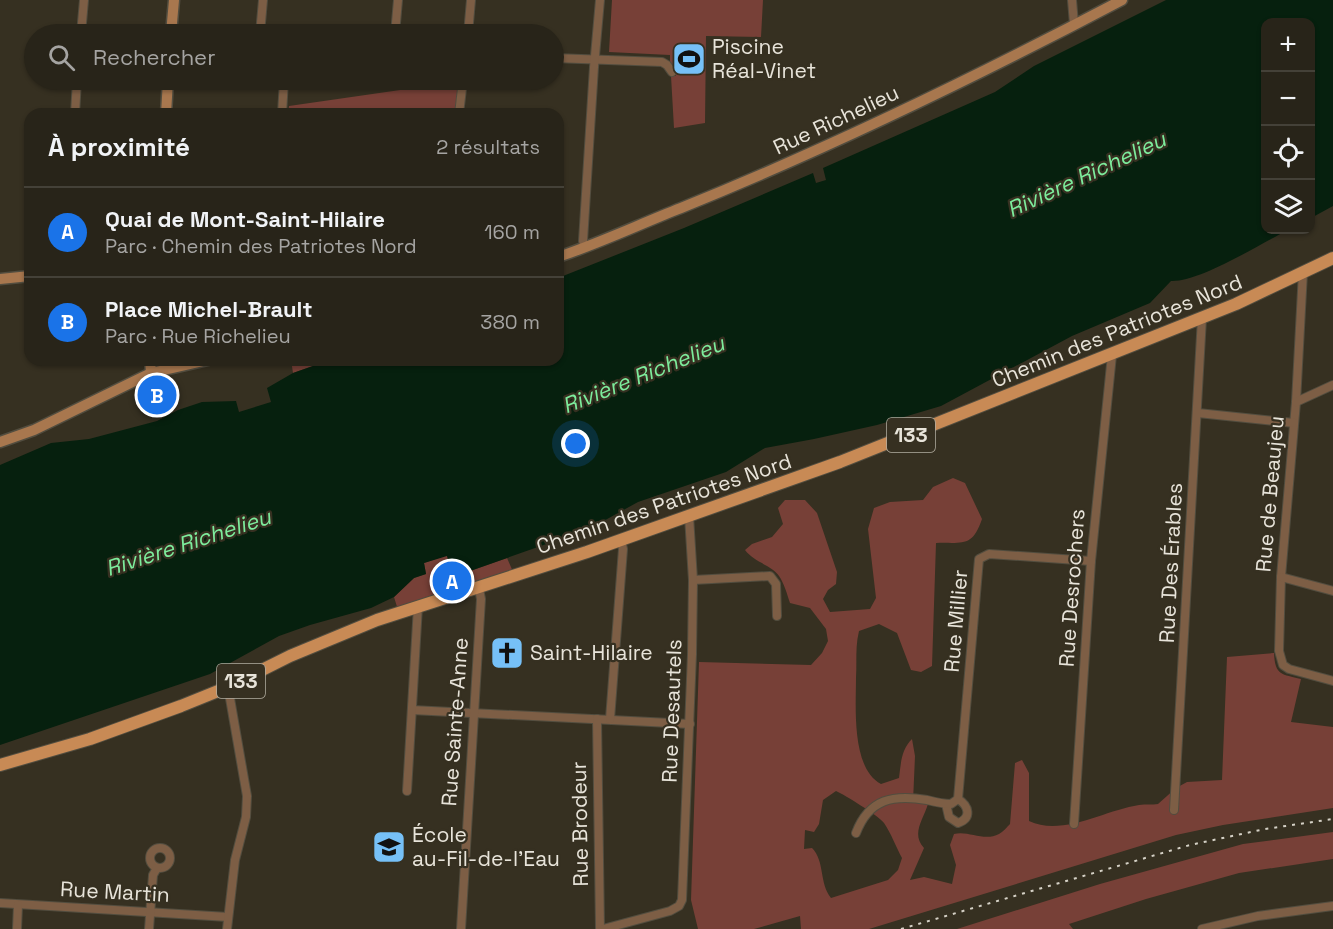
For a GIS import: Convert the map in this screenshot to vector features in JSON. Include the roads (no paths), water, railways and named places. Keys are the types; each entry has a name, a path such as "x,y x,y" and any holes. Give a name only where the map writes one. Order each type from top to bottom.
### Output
{"main road":[{"path":"172,24 174,0"},
{"name":"Rue Richelieu","path":"564,255 820,149 972,77 1122,0"},
{"path":"166,108 167,90"},
{"name":"Chemin des Patriotes Nord","path":"0,765 128,726 228,687 318,644 418,606 479,589 840,462 1236,304 1333,258"},
{"path":"0,279 24,277"},
{"path":"150,366 151,373"},
{"path":"0,442 34,430 151,373 182,366"}],"street":[{"path":"82,24 84,0"},
{"path":"261,24 262,0"},
{"path":"396,24 398,0"},
{"path":"469,24 471,0"},
{"path":"585,248 583,240 594,59 600,0"},
{"path":"1072,0 1074,24"},
{"path":"564,58 662,62 672,72"},
{"path":"75,108 76,90"},
{"path":"282,108 283,90"},
{"path":"460,108 462,90"},
{"name":"Rue de Beaujeu","path":"1303,272 1296,402 1281,577 1279,659 1282,665 1289,669 1333,681"},
{"name":"Rue Des Érables","path":"1174,810 1202,318"},
{"name":"Rue Desrochers","path":"1074,824 1091,561 1112,355"},
{"path":"1296,402 1333,385"},
{"path":"1197,413 1294,423"},
{"name":"Rue Desautels","path":"601,929 679,906 682,897 690,724 693,580 689,516"},
{"path":"610,719 623,549 621,540"},
{"name":"Rue Millier","path":"946,804 949,817 958,823 964,821 968,816 966,806 958,799 980,560 989,554 1091,561"},
{"path":"693,580 770,576 776,584 777,616"},
{"path":"1281,577 1333,591"},
{"name":"Rue Sainte-Anne","path":"461,929 481,599 479,589"},
{"path":"407,791 418,606"},
{"path":"228,687 247,796 247,808 236,860 228,929"},
{"path":"412,710 690,724"},
{"name":"Rue Brodeur","path":"597,719 601,929"},
{"path":"856,833 862,817 871,808 894,798 914,798 946,804 951,804 958,799"},
{"path":"149,929 153,874 157,868"},
{"name":"Rue Martin","path":"0,903 228,917"},
{"path":"17,929 18,905"},
{"path":"1202,929 1258,916 1333,906"}],"water":[{"name":"Rivière Richelieu","path":"1166,0 1333,0 1333,206 1315,216 1315,18 1261,18 1261,234 1281,234 1213,269 1183,280 1171,281 1150,303 1072,336 941,406 877,425 765,448 726,472 638,502 589,529 453,577 447,556 424,563 426,574 414,578 394,597 371,608 279,636 210,674 0,745 0,465 51,443 89,439 157,421 178,410 202,402 236,401 239,412 271,402 267,388 293,373 313,366 564,366 564,276 813,173 816,183 826,180 823,168 995,92 1034,66"},
{"name":"Piscine Réal-Vinet","path":"687,45 702,46 701,74 686,73 686,65 676,64 677,54 687,54"}],"railway":[{"path":"901,929 1190,845 1265,829 1333,819"}],"place":[{"name":"Piscine Réal-Vinet","path":"689,59"},
{"name":"Place Michel-Brault","path":"157,395"},
{"name":"Quai de Mont-Saint-Hilaire","path":"452,581"},
{"name":"Saint-Hilaire","path":"507,653"},
{"name":"École au-Fil-de-l'Eau","path":"389,847"}]}
